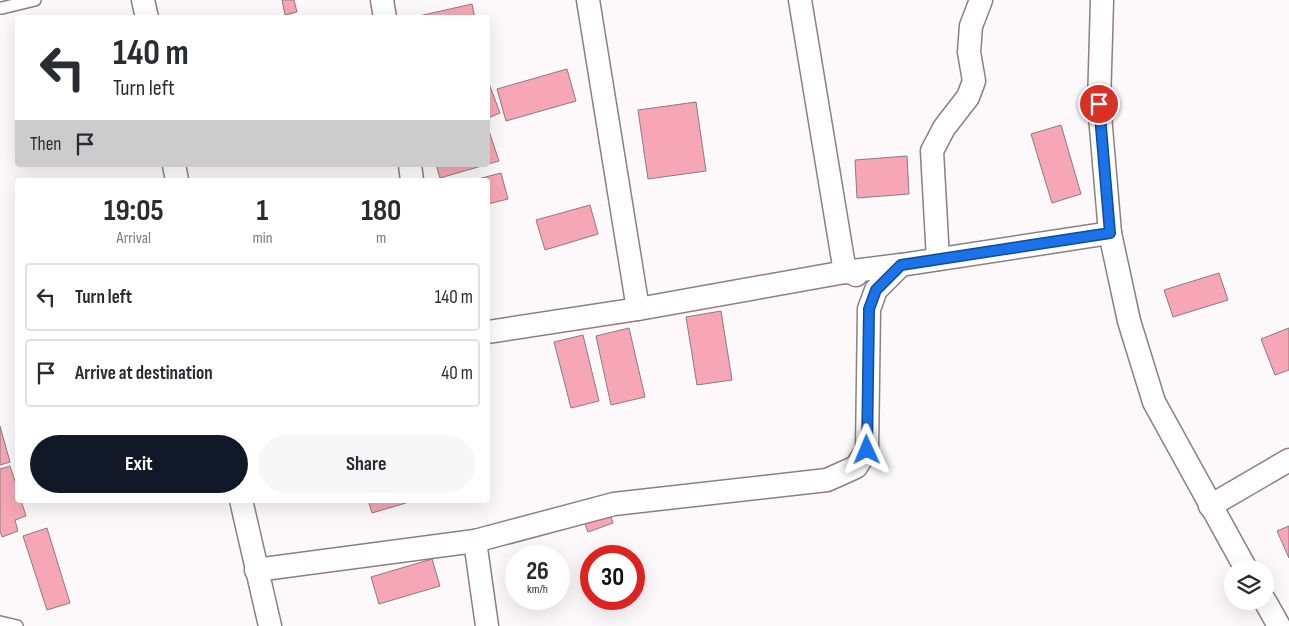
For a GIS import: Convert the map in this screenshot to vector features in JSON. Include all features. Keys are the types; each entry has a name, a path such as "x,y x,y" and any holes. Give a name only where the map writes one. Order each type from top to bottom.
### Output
{"street":[{"path":"143,0 146,15"},
{"path":"382,0 384,15"},
{"path":"588,0 638,309"},
{"path":"800,0 844,272"},
{"path":"938,259 932,151 944,128 968,97 974,81 969,52 971,26 981,0"},
{"path":"1102,0 1099,104 1110,233 1129,321 1154,402 1241,560"},
{"path":"490,332 638,309 844,272 1110,233"},
{"path":"256,570 475,541 614,504 827,480 856,467 867,450 870,306 876,290 901,265"},
{"path":"844,272 856,273 870,306"},
{"path":"1210,506 1289,460"},
{"path":"242,503 270,626"},
{"path":"475,541 487,626"},
{"path":"1270,610 1280,626"}],"lane":[{"path":"2,8 35,0"},
{"path":"0,622 17,626"}],"building":[{"path":"282,0 294,0 297,12 285,15"},
{"path":"472,4 474,15 423,15"},
{"path":"567,69 576,101 506,121 497,89"},
{"path":"490,86 500,113 490,117"},
{"path":"696,102 706,171 648,179 638,110"},
{"path":"1061,125 1081,194 1052,203 1031,134"},
{"path":"490,134 499,161 490,163"},
{"path":"907,156 909,194 857,198 855,160"},
{"path":"437,167 478,167 440,178"},
{"path":"501,173 508,199 490,204 490,178 482,178"},
{"path":"590,205 598,234 545,250 536,220"},
{"path":"1219,273 1228,300 1173,317 1164,290"},
{"path":"721,311 732,380 697,385 686,317"},
{"path":"629,328 645,397 611,405 596,336"},
{"path":"1289,328 1289,370 1275,375 1261,339"},
{"path":"583,335 599,401 571,408 554,342"},
{"path":"0,426 10,462 0,465"},
{"path":"10,466 15,481 15,503 22,503 26,516 15,520 18,531 2,537 0,531 0,469"},
{"path":"369,503 406,503 372,513"},
{"path":"609,511 613,523 588,532 584,521"},
{"path":"1289,526 1289,558 1277,531"},
{"path":"47,528 70,603 47,610 23,536"},
{"path":"432,559 440,586 379,604 371,577"}],"route":[{"path":"867,450 866,410 869,309 876,290 901,265 1110,233 1099,104"}]}
